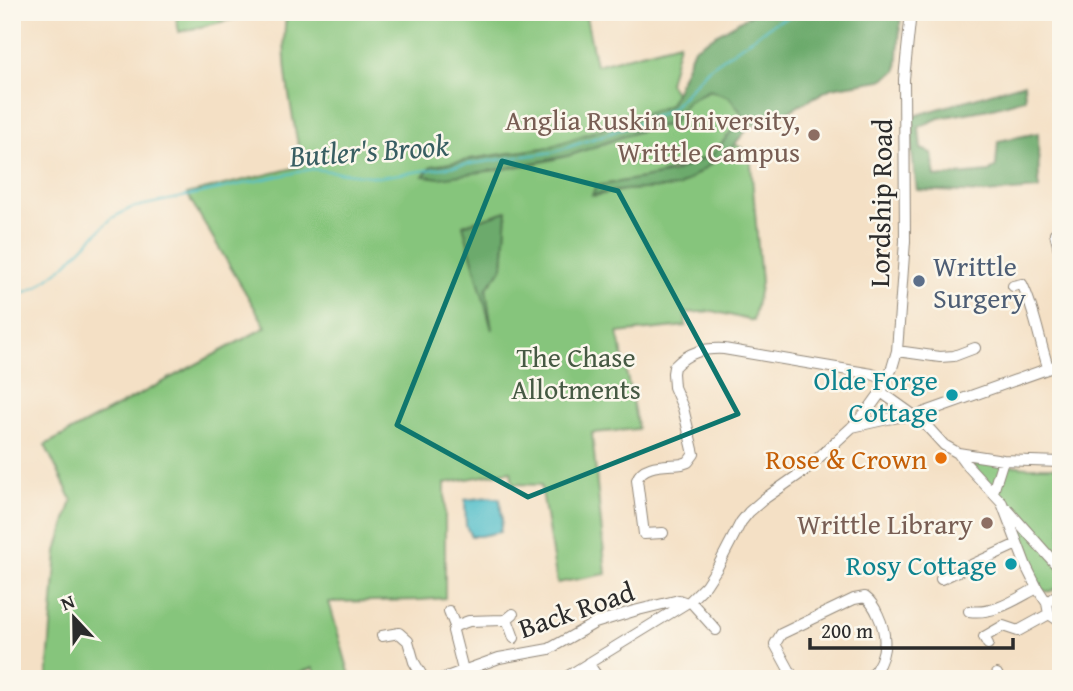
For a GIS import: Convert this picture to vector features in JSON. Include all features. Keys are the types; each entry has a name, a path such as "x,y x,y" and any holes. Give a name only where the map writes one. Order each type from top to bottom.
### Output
{"street":[{"name":"Lordship Road","path":"563,679 688,602 706,585 749,512 804,471 851,428 881,392 897,351 905,241 904,79 911,12"},
{"path":"1055,233 1061,258"},
{"path":"1013,286 1022,284 1026,292 1048,367"},
{"path":"897,351 940,357 954,356 975,348"},
{"path":"663,533 644,534 637,480 643,470 682,464 694,454 673,379 674,367 688,355 704,350 724,349 872,374 887,380"},
{"path":"851,428 892,418 915,416 1061,363"},
{"path":"881,392 915,416 944,445 958,453 1003,460 1061,462"},
{"path":"958,453 1061,570"},
{"path":"993,492 1003,460"},
{"path":"1002,503 1037,588 1048,609 1061,622"},
{"path":"941,579 1017,544"},
{"path":"970,611 993,610 1037,588"},
{"path":"988,645 984,637 1003,626 1018,631 1048,609 1061,591"},
{"path":"794,679 775,644 781,634 854,599 865,597 872,603 885,635 881,663 869,679"},
{"name":"Back Road","path":"441,679 499,658 549,649 585,628 622,614 679,600 688,602"},
{"path":"688,602 716,630"},
{"path":"449,611 463,670"},
{"path":"454,625 510,616 514,638"},
{"path":"382,636 399,633 408,641 414,662 424,679"},
{"path":"589,663 599,679"}],"highlighted area":[{"path":"502,161 618,191 738,414 528,497 397,425"}],"green space":[{"path":"175,12 263,12 179,32"},
{"name":"The Chase Allotments","path":"287,12 585,12 596,65 679,43 669,83 675,92 670,105 550,147 469,159 479,172 551,160 636,132 672,125 688,101 710,90 729,97 744,116 714,154 659,175 596,186 594,196 625,190 678,187 728,152 735,144 750,153 761,282 753,321 713,311 685,313 686,326 618,333 638,429 592,433 606,574 557,583 541,485 513,484 511,471 445,483 445,598 329,602 351,679 319,679 313,668 282,679 47,679 57,551 72,500 45,445 266,327 187,194 302,166 288,89 285,30","holes":["507,211 503,267 486,289 490,321 463,225"]},
{"path":"755,12 901,12 897,71 881,80 831,88 773,120 750,126 728,152 678,187 592,195 596,186 672,173 713,154 744,116 729,97 709,90 688,101 672,125 653,126 571,155 440,178 423,176 432,166 550,147 670,105 694,48"},
{"path":"1024,83 1025,99 939,118 919,127 921,149 932,153 935,177 989,172 996,166 998,141 1038,133 1039,189 985,193 917,190 911,117"},
{"path":"507,211 503,267 486,289 492,330 463,225"},
{"path":"969,461 1027,467 1061,467 1061,585 1056,589 1048,591 1039,587 1010,517 1015,512"}],"water":[{"path":"489,497 500,499 500,532 471,536 466,526 465,500"}],"waterway":[{"name":"Butler's Brook","path":"12,298 37,287 63,267 112,218 131,208 312,169 379,177 554,152 645,121 671,109 709,68 776,22 805,12"}],"place":[{"name":"Anglia Ruskin University, Writtle Campus","path":"814,135"},
{"name":"Writtle Surgery","path":"919,281"},
{"name":"Olde Forge Cottage","path":"952,395"},
{"name":"Rose & Crown","path":"941,458"},
{"name":"Writtle Library","path":"987,523"},
{"name":"Rosy Cottage","path":"1011,564"}]}
